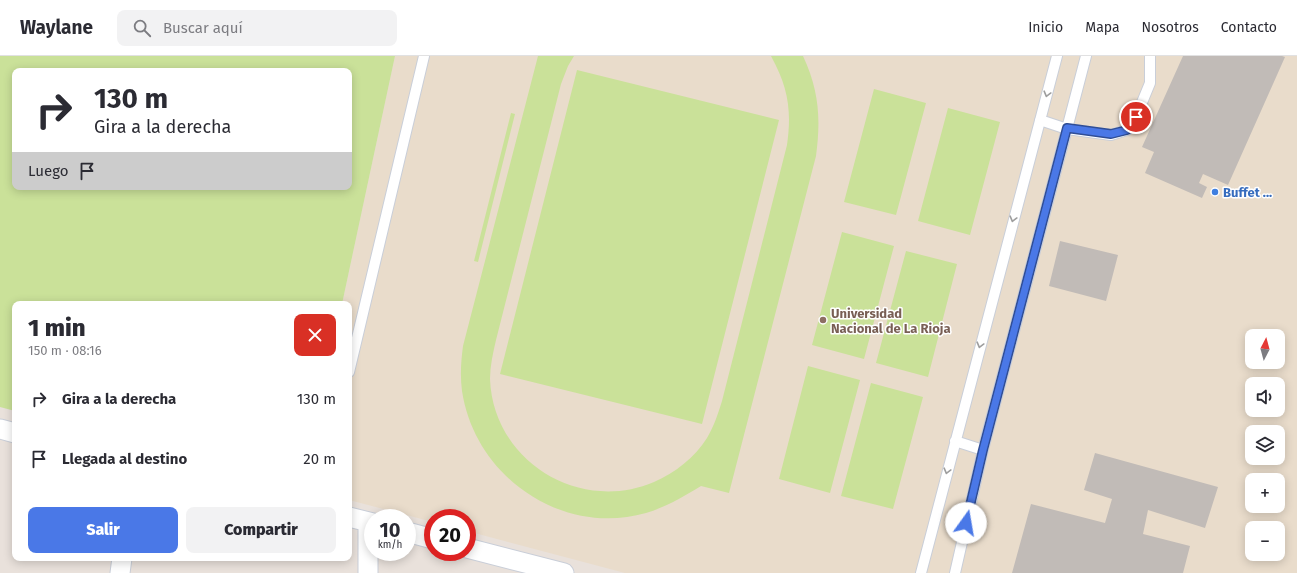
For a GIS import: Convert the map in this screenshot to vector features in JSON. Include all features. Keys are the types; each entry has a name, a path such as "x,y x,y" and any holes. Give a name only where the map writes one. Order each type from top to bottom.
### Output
{"street":[{"path":"0,429 12,432"},
{"path":"352,518 364,520"},
{"path":"476,550 564,573"},
{"path":"120,573 122,561"},
{"path":"368,573 369,561"}],"lane":[{"path":"352,359 424,56"},
{"path":"921,573 1056,56"},
{"path":"955,573 983,450 1086,56"},
{"path":"1040,120 1067,128 1111,134 1127,130 1136,117 1150,83 1150,56"},
{"path":"955,441 983,450"}],"shaded area":[{"name":"Universidad Nacional de La Rioja","path":"395,56 1297,56 1297,573 625,573 476,533 476,509 424,509 424,520 416,518 416,509 383,509 352,501 352,301 343,301"}],"green space":[{"path":"0,56 395,56 343,301 12,301 12,410 0,407"},
{"path":"538,56 574,56 568,66 561,84 496,340 491,364 490,379 495,408 506,434 523,456 545,473 570,485 597,491 626,490 654,482 662,478 684,464 697,452 712,429 722,401 787,145 789,110 785,89 777,67 771,56 803,56 812,81 817,105 818,142 816,156 729,493 701,486 681,498 653,511 615,518 584,516 554,508 527,493 504,474 484,450 470,422 461,385 463,346"},
{"path":"577,70 779,120 702,424 500,374"},
{"path":"874,89 926,103 896,215 844,202"},
{"path":"948,108 1000,122 970,235 918,221"},
{"path":"511,113 515,114 478,262 474,261"},
{"path":"842,232 894,246 864,359 812,345"},
{"path":"906,251 957,264 928,377 876,363"},
{"path":"808,366 860,380 830,493 779,479"},
{"path":"871,383 923,397 893,509 841,496"}],"building":[{"path":"1183,56 1285,57 1228,185 1203,174 1199,183 1207,187 1202,198 1145,173 1154,152 1142,147"},
{"path":"1060,241 1118,255 1106,301 1049,286"},
{"path":"1095,453 1218,487 1205,528 1148,510 1143,534 1190,546 1183,573 1012,573 1031,504 1105,523 1112,499 1084,490"}],"place":[{"name":"Buffet ...","path":"1215,192"},
{"name":"Universidad Nacional de La Rioja","path":"823,320"}],"route":[{"path":"966,523 983,450 1067,128 1111,134 1127,130 1136,117"}]}
